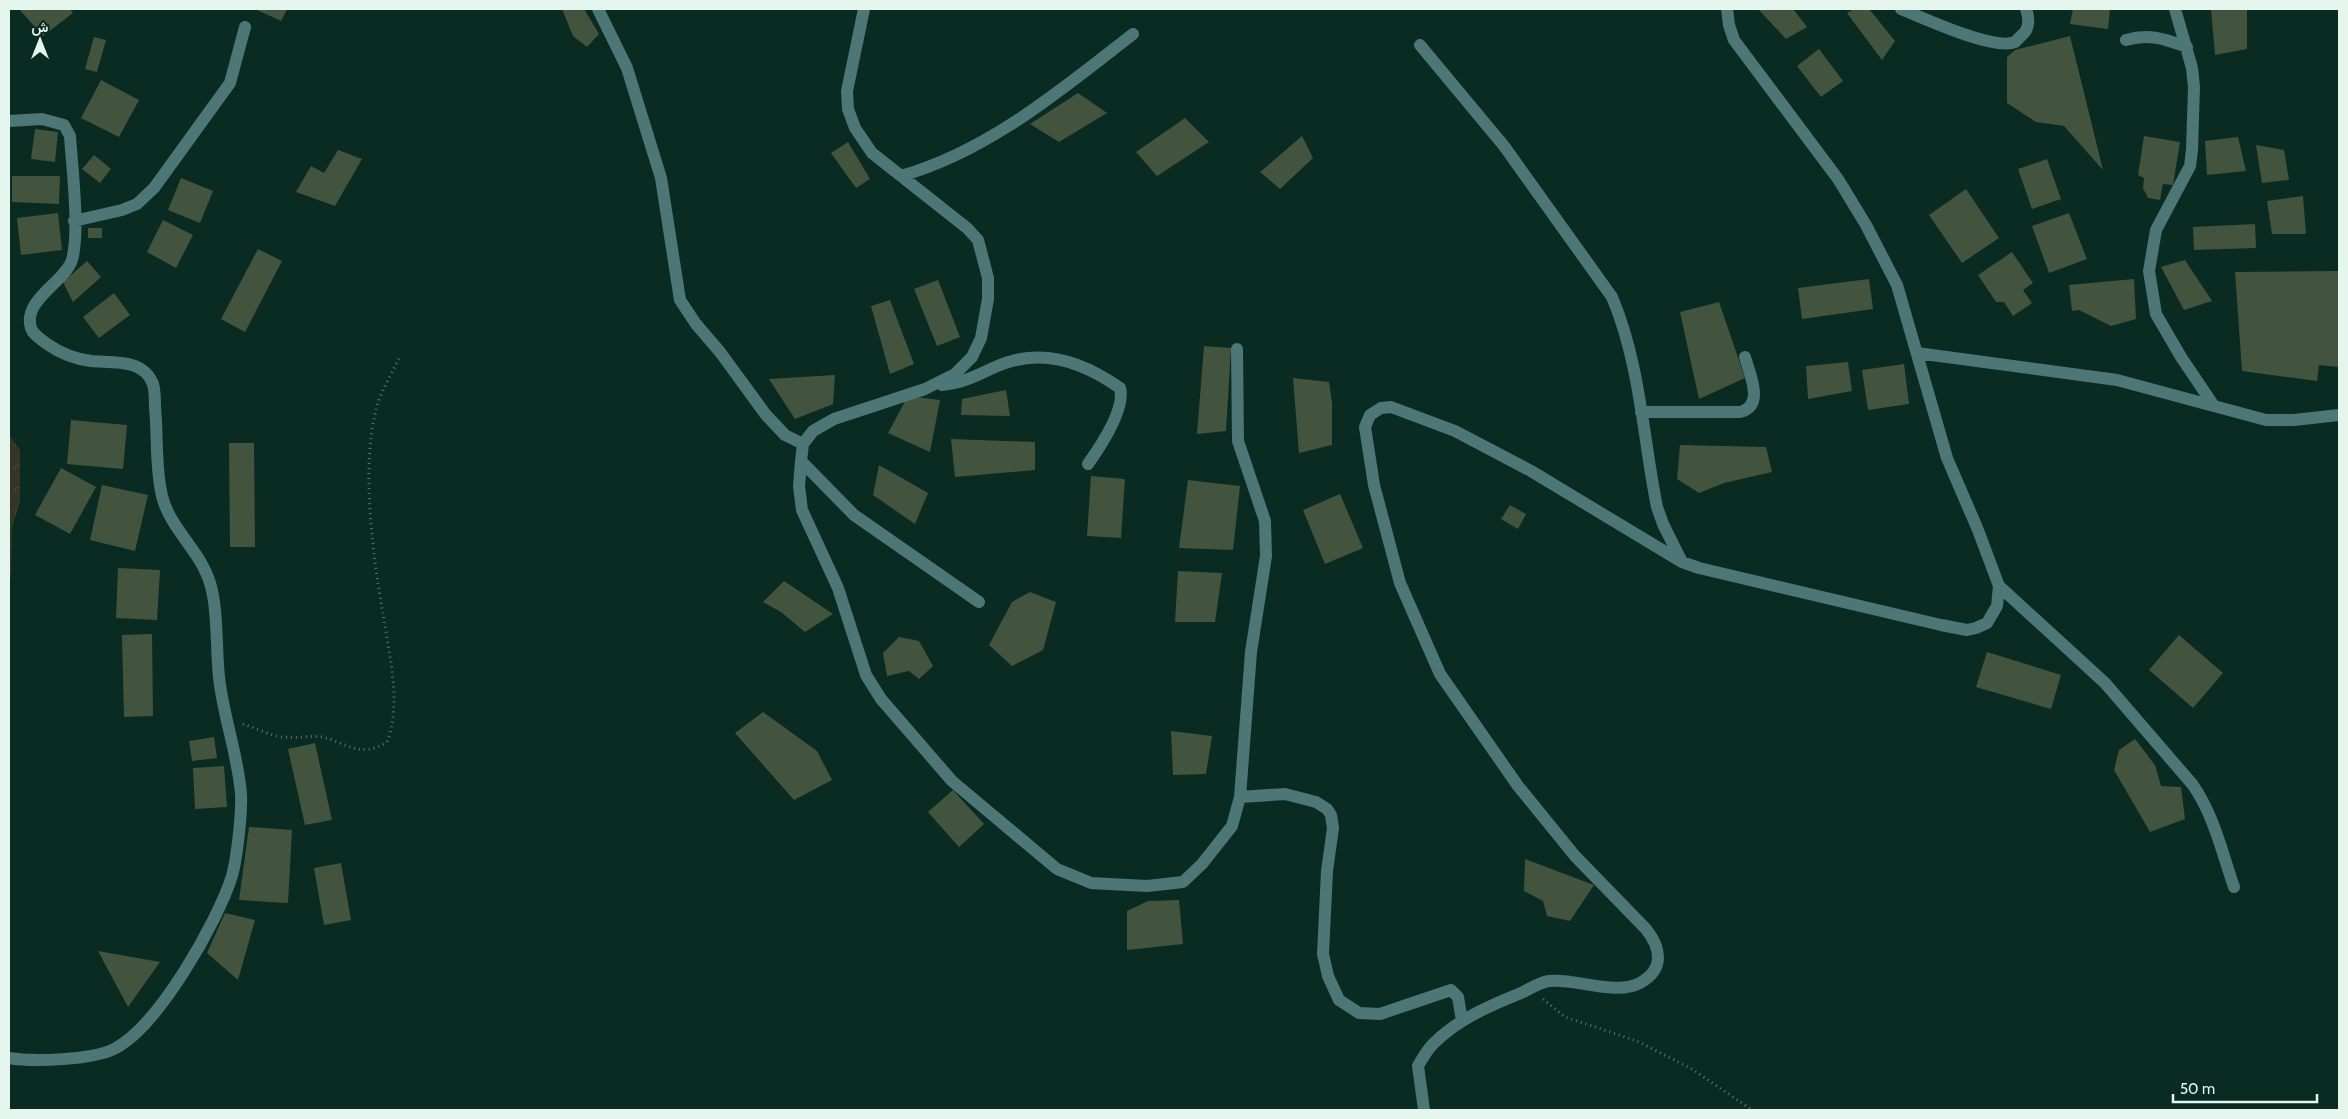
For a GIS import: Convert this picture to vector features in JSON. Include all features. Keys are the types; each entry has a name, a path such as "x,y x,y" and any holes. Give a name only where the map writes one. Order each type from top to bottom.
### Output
{"street":[{"path":"598,9 627,68 661,178 680,300 766,415 784,435 803,444"},
{"path":"864,9 847,92 848,109 855,128 872,153 967,228 978,240 988,278 988,299 981,338 972,357 955,374 925,389"},
{"path":"1424,1110 1418,1066 1432,1045 1462,1021 1482,1009 1549,981 1614,988 1638,984 1656,969 1658,960 1656,941 1646,928 1575,856 1518,786 1440,674 1400,583 1374,485 1365,426 1370,415 1380,408 1391,407 1455,431 1531,471 1682,562 1726,576 1967,630 1987,623 1997,606 1999,586 1978,530 1947,458 1897,284 1866,224 1838,179 1734,40 1729,25 1728,9"},
{"path":"1901,9 1984,41 2001,44 2015,42 2026,32 2028,24 2026,9"},
{"path":"2175,9 2187,47 2194,87 2190,166 2156,230 2149,271 2156,314 2181,357 2214,406"},
{"path":"74,221 122,210 137,204 154,188 230,84 245,27"},
{"path":"901,176 928,169 956,156 1005,128 1133,34"},
{"path":"2126,40 2140,36 2154,36 2187,47"},
{"path":"1420,45 1504,146 1559,220 1612,297 1630,349 1657,507 1663,524 1682,562"},
{"path":"9,121 42,119 64,125 70,136 74,221 72,262 38,301 29,318 30,327 34,334 55,350 70,356 134,365 142,369 153,384 162,492 170,517 201,562 211,586 220,681 241,795 232,875 200,947 176,985 144,1024 130,1039 111,1051 80,1057 26,1061 9,1058"},
{"path":"1088,464 1101,445 1118,409 1122,394 1120,388 1089,369 1068,361 1032,356 1011,361 965,380 925,389 834,419 813,431 803,444 799,486 802,510 838,588 866,674 881,699 952,781 1057,869 1091,883 1147,886 1183,882 1202,864 1232,826 1240,797 1251,652 1266,556 1265,521 1238,441 1237,349"},
{"path":"1917,353 2117,380 2266,420 2294,420 2339,415"},
{"path":"1641,412 1740,412 1749,410 1754,403 1754,394 1745,357"},
{"path":"800,461 854,515 979,602"},
{"path":"1999,586 2105,684 2193,785 2205,803 2214,824 2234,887"},
{"path":"1240,797 1285,794 1316,802 1327,809 1331,815 1333,828 1327,871 1323,954 1328,976 1339,1000 1359,1013 1380,1014 1450,990 1458,997 1462,1021"}],"path":[{"path":"226,718 283,737 307,735 324,738 353,750 375,748 387,742 392,726 392,685 375,568 369,458 376,409 399,358"},
{"path":"1531,988 1565,1017 1637,1041 1692,1069 1752,1110"}],"green space":[{"path":"9,435 20,450 20,502 12,527 11,577 9,578"}],"building":[{"path":"19,9 70,9 73,13 43,36"},
{"path":"255,9 287,9 281,21"},
{"path":"562,9 584,9 599,34 587,47 573,36"},
{"path":"1758,9 1793,9 1807,27 1786,39"},
{"path":"1854,9 1869,9 1895,41 1882,60 1847,13"},
{"path":"2073,9 2110,9 2108,29 2070,24"},
{"path":"2211,9 2247,10 2247,49 2215,55"},
{"path":"2070,36 2103,170 2064,126 2036,122 2007,103 2007,57 2015,50"},
{"path":"94,37 106,40 97,72 85,69"},
{"path":"1819,49 1843,81 1821,97 1797,66"},
{"path":"101,80 139,100 119,137 81,118"},
{"path":"1078,93 1107,113 1059,142 1030,124"},
{"path":"1185,118 1209,142 1157,176 1136,152"},
{"path":"35,129 58,132 55,162 31,159"},
{"path":"1302,136 1313,158 1280,189 1260,172"},
{"path":"2144,136 2180,142 2173,185 2163,184 2160,200 2148,198 2143,188 2144,178 2138,175"},
{"path":"2238,137 2246,171 2207,175 2205,141"},
{"path":"848,142 870,179 856,188 831,153"},
{"path":"2256,145 2284,150 2289,180 2262,183"},
{"path":"338,150 362,159 335,206 296,192 311,166 324,173"},
{"path":"94,155 111,169 100,183 82,169"},
{"path":"2047,159 2061,199 2032,209 2018,169"},
{"path":"12,176 60,176 59,204 12,202"},
{"path":"181,178 213,191 200,223 168,210"},
{"path":"1966,189 1999,238 1962,263 1929,215"},
{"path":"2303,196 2306,234 2272,234 2267,201"},
{"path":"58,213 62,250 21,255 17,218"},
{"path":"2069,213 2087,259 2049,273 2032,226"},
{"path":"163,220 193,235 176,268 147,252"},
{"path":"2255,224 2256,248 2194,250 2193,227"},
{"path":"88,228 102,228 102,238 88,238"},
{"path":"258,249 282,261 245,332 221,319"},
{"path":"2012,252 2033,283 2023,290 2032,303 2013,316 2004,302 1996,302 1978,275"},
{"path":"2185,260 2212,301 2184,310 2161,267"},
{"path":"87,261 101,277 73,302 63,282"},
{"path":"2339,271 2339,367 2319,365 2317,381 2242,371 2235,272"},
{"path":"1869,279 1873,309 1802,319 1798,288"},
{"path":"2134,279 2136,319 2111,326 2079,310 2072,311 2069,285"},
{"path":"938,280 960,337 937,346 914,289"},
{"path":"114,293 130,315 99,338 83,317"},
{"path":"890,300 914,364 890,374 871,306"},
{"path":"1719,302 1745,378 1699,399 1680,312"},
{"path":"1204,346 1231,348 1226,431 1197,434"},
{"path":"1848,362 1852,391 1808,399 1806,366"},
{"path":"1904,364 1909,404 1868,410 1862,370"},
{"path":"835,375 833,404 795,419 769,379"},
{"path":"1293,378 1329,382 1332,403 1332,445 1299,453"},
{"path":"1006,390 1010,416 961,415 962,399"},
{"path":"908,396 940,400 930,452 888,433"},
{"path":"71,420 127,425 123,469 67,464"},
{"path":"951,439 1035,442 1035,470 955,477"},
{"path":"229,443 254,443 255,547 230,547"},
{"path":"1680,445 1766,447 1772,472 1724,483 1699,493 1677,479"},
{"path":"879,465 928,493 915,524 873,495"},
{"path":"61,468 96,487 70,534 35,515"},
{"path":"1091,476 1125,479 1121,538 1087,536"},
{"path":"1188,480 1240,486 1233,550 1179,548"},
{"path":"102,485 148,495 135,551 90,540"},
{"path":"1340,494 1363,548 1325,564 1303,510"},
{"path":"1510,505 1526,514 1518,529 1501,519"},
{"path":"118,568 160,570 157,620 116,618"},
{"path":"1178,571 1222,573 1215,622 1175,622"},
{"path":"784,581 833,614 805,632 781,612 763,602"},
{"path":"1030,592 1056,602 1043,650 1012,666 989,645 1012,602"},
{"path":"152,634 153,716 124,717 122,635"},
{"path":"2179,635 2223,673 2193,708 2149,670"},
{"path":"899,637 919,641 933,666 919,679 909,671 887,676 883,653"},
{"path":"1987,652 2061,675 2051,709 1976,687"},
{"path":"763,712 817,751 832,780 794,800 735,733"},
{"path":"1171,731 1212,736 1206,774 1173,775"},
{"path":"214,737 217,758 192,761 189,741"},
{"path":"2135,739 2155,765 2161,786 2181,787 2185,819 2150,832 2114,770 2119,750"},
{"path":"315,743 332,820 305,825 288,749"},
{"path":"224,766 227,807 195,809 193,768"},
{"path":"953,790 984,824 959,847 928,812"},
{"path":"249,827 292,830 288,903 239,900"},
{"path":"1525,859 1594,885 1570,921 1547,916 1543,901 1524,891"},
{"path":"341,863 351,920 324,925 314,868"},
{"path":"1179,900 1183,944 1127,950 1127,911 1148,901"},
{"path":"225,913 255,920 238,980 207,953"},
{"path":"98,951 160,962 128,1007"}]}
